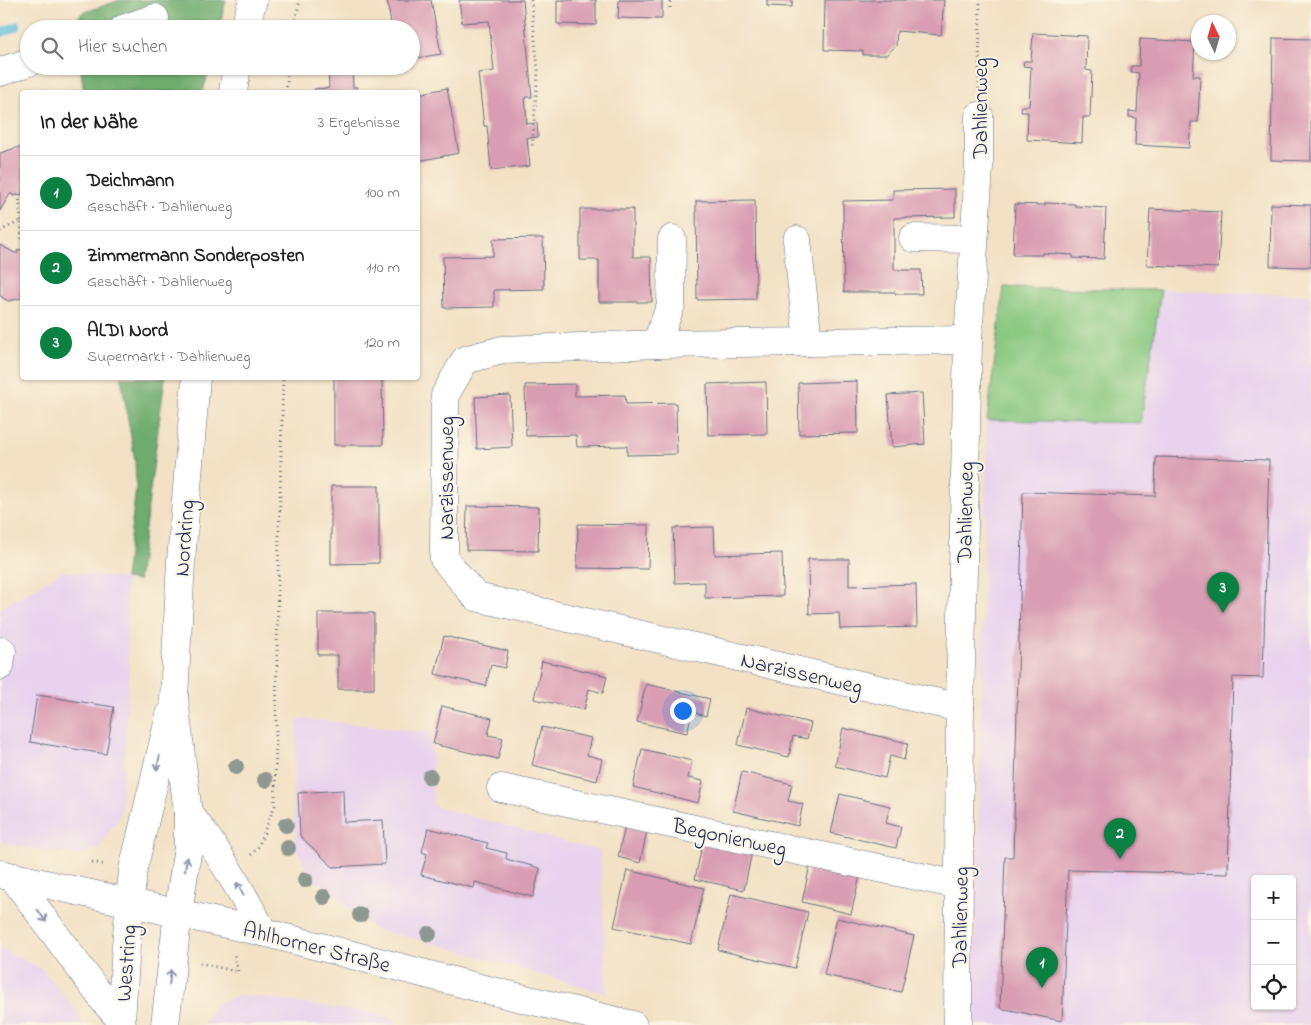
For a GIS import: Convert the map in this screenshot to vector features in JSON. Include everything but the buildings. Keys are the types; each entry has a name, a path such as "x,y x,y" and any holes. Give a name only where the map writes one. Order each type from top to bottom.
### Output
{"street":[{"path":"247,20 253,0"},
{"path":"149,20 155,18"},
{"path":"0,72 20,65"},
{"path":"233,90 236,75"},
{"name":"Dahlienweg","path":"958,1025 960,708 968,340 979,167 979,116"},
{"path":"913,238 974,239"},
{"path":"656,344 671,305 672,239"},
{"path":"797,240 808,342"},
{"name":"Narzissenweg","path":"960,708 476,597 444,558 445,395 465,360 502,350 656,344 968,340"},
{"name":"Nordring","path":"178,913 188,847 188,813 174,699 181,561 196,380"},
{"name":"Nordring","path":"130,902 133,870 174,699"},
{"name":"Begonienweg","path":"501,788 959,885"},
{"path":"188,813 206,835 232,874 263,932"},
{"path":"7,875 121,1022"},
{"name":"Ahlhorner Straße","path":"7,875 226,923 632,1025"},
{"name":"Westring","path":"121,1022 130,902"},
{"name":"Westring","path":"165,1025 178,913"}],"path":[{"path":"295,20 300,0"},
{"path":"531,0 538,70 532,148"},
{"path":"670,0 670,8"},
{"name":"Dahlienweg","path":"979,116 980,0"},
{"path":"286,90 288,75"},
{"path":"19,195 20,204"},
{"path":"0,231 20,222"},
{"path":"232,874 258,847 275,805 278,576 284,380"},
{"path":"173,956 238,972 226,923"}],"shaded area":[{"path":"1161,290 1311,295 1311,1025 974,1025 987,420 1141,423"},
{"path":"63,571 125,579 129,681 121,813 99,848 80,855 0,842 0,609"},
{"path":"297,718 431,733 433,806 600,851 607,994 439,945 376,930 320,883 310,877 296,847 293,790"},
{"path":"0,948 42,969 76,1010 83,1025 0,1025"},
{"path":"236,995 391,1016 397,1025 203,1025 215,1005"}],"green space":[{"path":"120,0 226,0 221,20 76,20 82,13"},
{"path":"81,75 208,75 204,90 84,90"},
{"path":"1004,287 1161,290 1141,423 987,420"},
{"path":"121,380 165,380 138,581 125,579 136,488 135,461"}],"waterway":[{"path":"0,33 17,26"}],"place":[{"name":"ALDI Nord","path":"1223,613"},
{"name":"Zimmermann Sonderposten","path":"1120,859"},
{"name":"Deichmann","path":"1042,988"}]}
